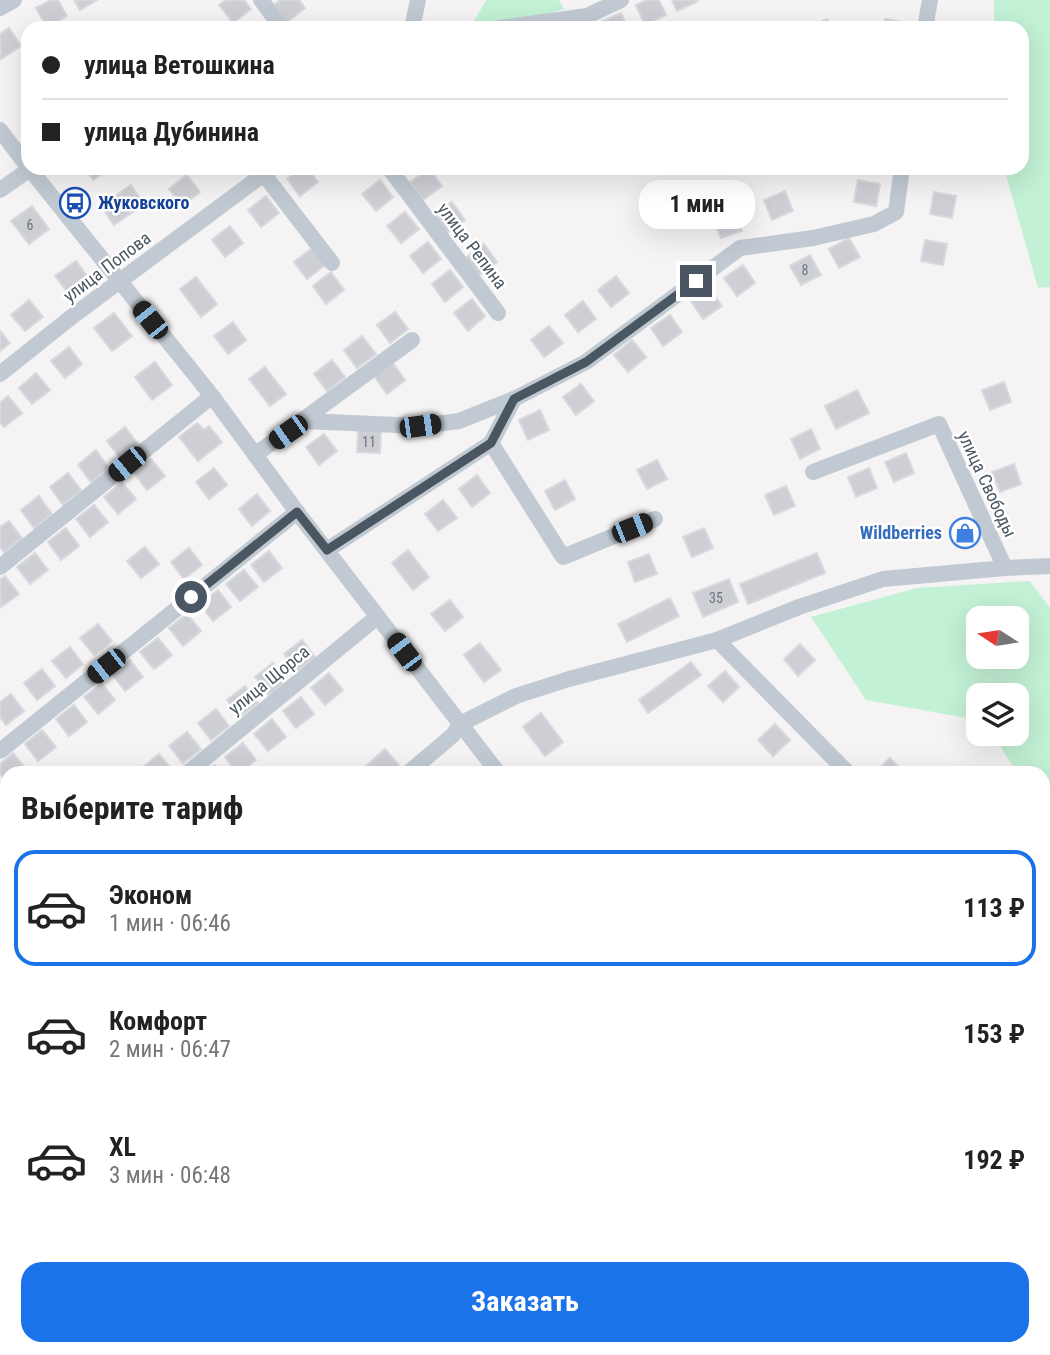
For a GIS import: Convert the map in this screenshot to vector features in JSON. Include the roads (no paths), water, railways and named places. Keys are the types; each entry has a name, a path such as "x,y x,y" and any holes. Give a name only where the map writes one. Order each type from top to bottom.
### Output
{"street":[{"path":"0,8 14,0"},
{"path":"261,0 277,21"},
{"path":"414,21 418,0"},
{"path":"550,21 587,16 621,0"},
{"path":"926,21 930,0"},
{"path":"0,130 21,158"},
{"path":"0,190 21,174"},
{"path":"34,175 212,396 297,512 493,766"},
{"name":"улица Попова","path":"0,374 258,175"},
{"path":"269,175 332,263"},
{"name":"улица Репина","path":"394,175 498,313"},
{"path":"304,421 420,426 459,421 514,399 586,362 740,248 813,238 874,224 896,212 901,175"},
{"path":"255,455 412,340"},
{"path":"0,567 212,396"},
{"path":"327,550 491,443 514,399"},
{"name":"улица Свободы","path":"813,472 939,424 1005,568"},
{"path":"491,443 563,557 655,519"},
{"path":"0,751 297,512"},
{"path":"416,766 453,735 460,724 516,696 569,679 717,640 800,607 883,579 1050,566"},
{"name":"улица Щорса","path":"196,766 377,617"},
{"path":"717,640 841,766"}],"place":[{"name":"Жуковского","path":"75,203"},
{"name":"Wildberries","path":"965,533"}]}
